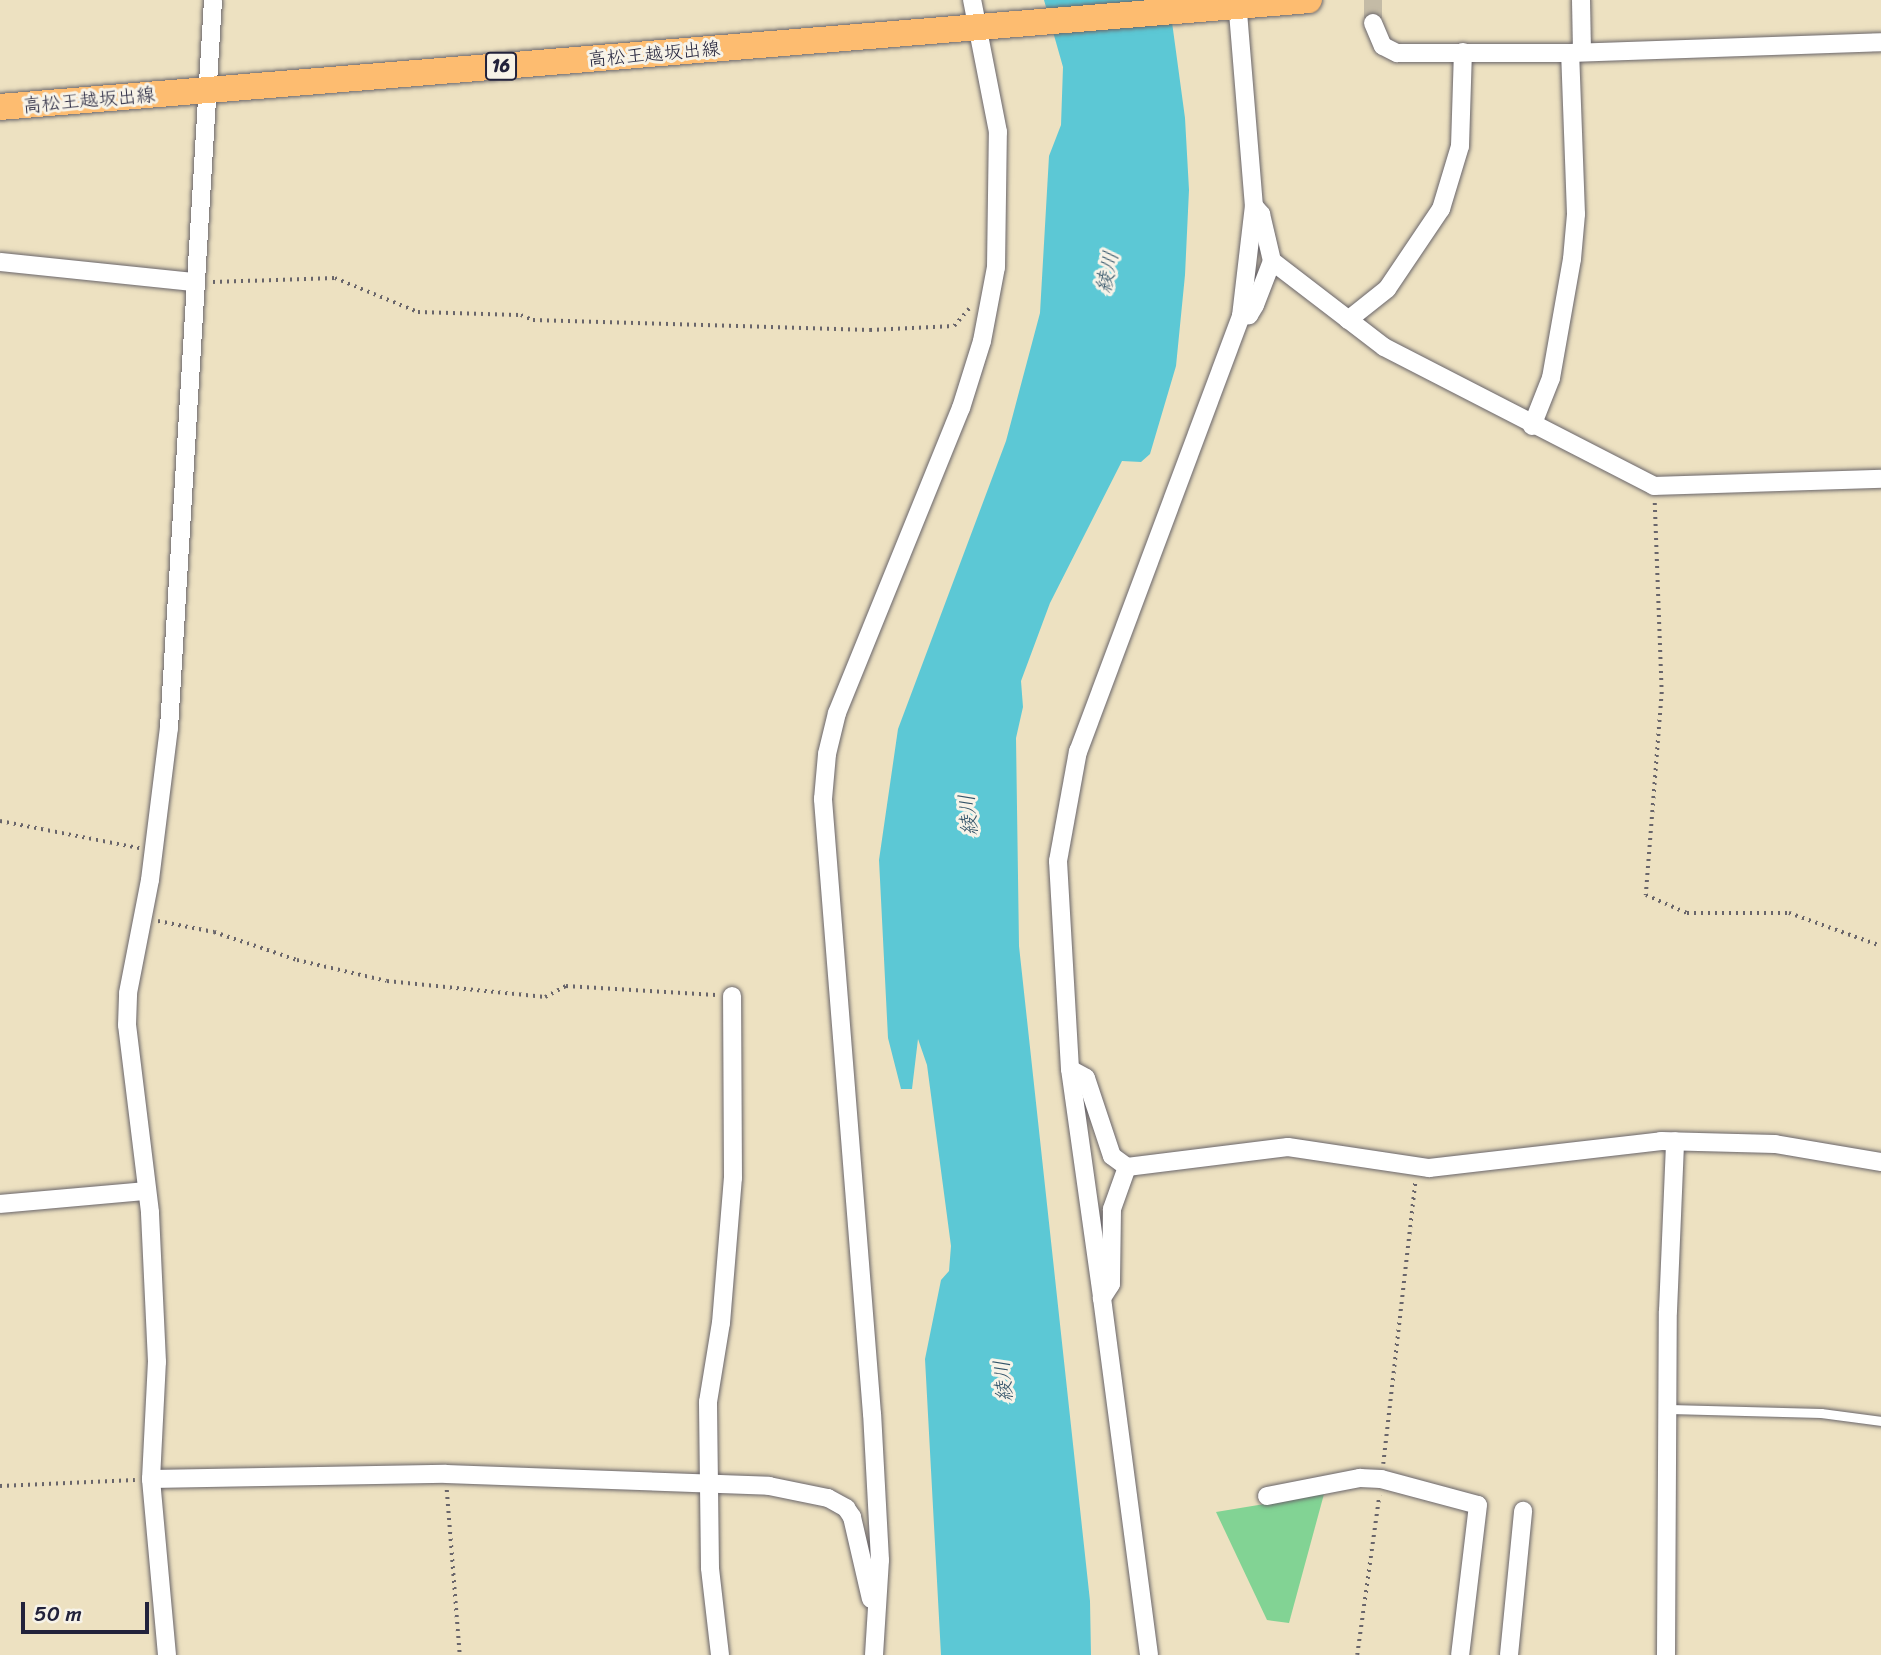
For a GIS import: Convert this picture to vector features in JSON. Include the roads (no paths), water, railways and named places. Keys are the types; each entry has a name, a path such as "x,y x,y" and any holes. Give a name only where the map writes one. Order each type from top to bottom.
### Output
{"main road":[{"name":"高松王越坂出線","path":"0,107 1232,4 1309,0"}],"street":[{"path":"166,1655 151,1479 157,1362 146,1191 127,1025 128,993 153,850 169,728 183,558 194,282 213,0"},
{"path":"874,1655 873,1612 880,1560 872,1414 825,864 824,799 827,754 837,713 961,408 982,341 996,267 1000,182 990,25 972,0"},
{"path":"1532,426 1552,378 1572,260 1576,190 1576,53 1581,0"},
{"path":"1149,1655 1070,1069 1058,861 1077,751 1241,316 1254,206 1232,4"},
{"path":"1373,23 1382,46 1397,52 1576,53 1881,42"},
{"path":"1348,320 1387,289 1441,209 1460,146 1463,52"},
{"path":"1241,316 1255,305 1272,261 1261,214 1254,206"},
{"path":"1272,261 1384,347 1532,426 1654,486 1881,480"},
{"path":"0,262 194,282"},
{"path":"720,1655 710,1568 708,1402 721,1323 733,1178 732,996"},
{"path":"1070,1069 1086,1078 1112,1156 1127,1167 1288,1147 1417,1167 1675,1141 1775,1144 1881,1162"},
{"path":"1666,1655 1675,1141"},
{"path":"1102,1298 1111,1284 1112,1209 1127,1167"},
{"path":"0,1204 146,1191"},
{"path":"151,1479 446,1474 711,1481 828,1498 846,1508 852,1517 873,1612"},
{"path":"1267,1496 1360,1478 1381,1479 1478,1505 1460,1655"},
{"path":"1509,1655 1523,1511"}],"lane":[{"path":"1670,1409 1821,1413 1881,1421"}],"water":[{"name":"綾川","path":"1044,0 1169,0 1185,118 1189,190 1185,275 1176,366 1150,454 1141,462 1122,461 1050,603 1021,681 1023,707 1016,738 1019,946 1090,1601 1091,1655 941,1655 925,1359 941,1280 949,1271 951,1246 927,1065 918,1039 912,1089 901,1089 888,1038 879,860 898,729 1006,441 1040,313 1049,156 1061,125 1063,67"}],"tunnel":[{"path":"1373,0 1373,23"}]}
